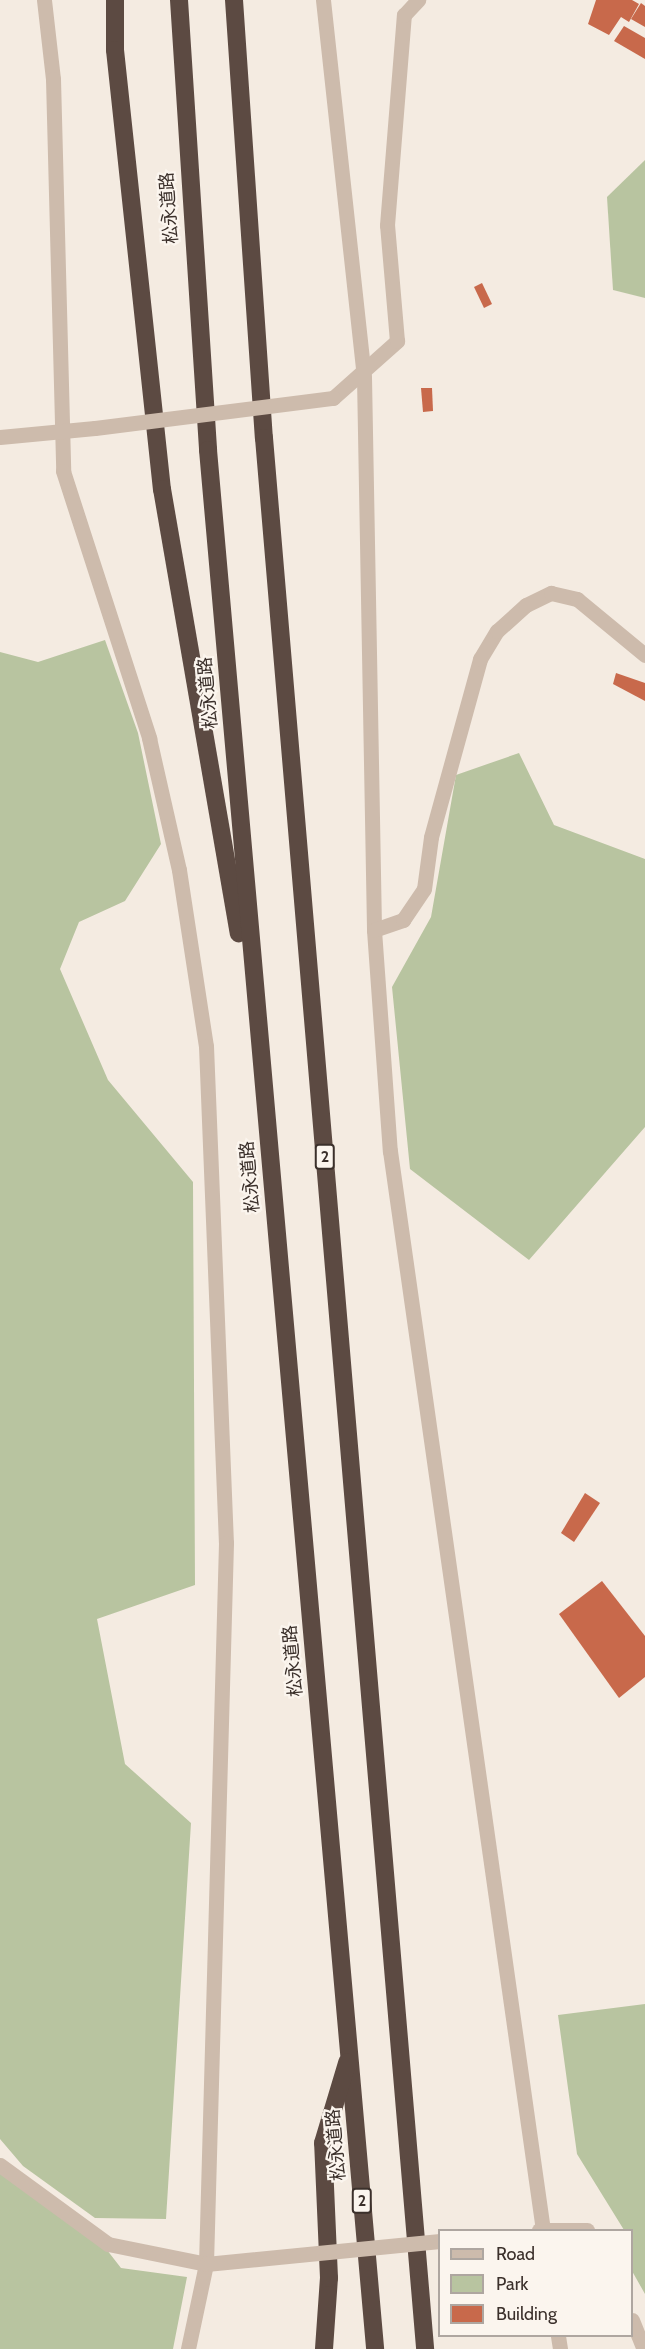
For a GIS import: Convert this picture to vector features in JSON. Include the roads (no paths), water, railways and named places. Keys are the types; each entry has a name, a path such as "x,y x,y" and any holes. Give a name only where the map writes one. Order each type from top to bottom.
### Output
{"highway":[{"path":"104,0 115,37"},
{"path":"114,0 115,37 162,489 260,1053"},
{"name":"松永道路","path":"179,0 188,194 260,1053 375,2349"},
{"name":"2","path":"234,0 265,450 426,2349"},
{"path":"324,2349 328,2278 323,2143 350,2054"},
{"path":"422,2313 431,2349"}],"street":[{"path":"44,0 53,79 64,429 63,471 154,760 179,870 206,1046 226,1543 206,2264 188,2349"},
{"path":"323,0 364,377 374,930 390,1151 542,2229"},
{"path":"0,437 64,429 95,428 333,398 364,377 398,341 387,225 404,15 418,0"},
{"path":"374,930 404,920 424,889 431,837 480,659 497,631 526,605 551,593 577,599 645,655"},
{"path":"0,2165 108,2244 206,2264 438,2241"},
{"path":"633,2322 644,2349"}]}
